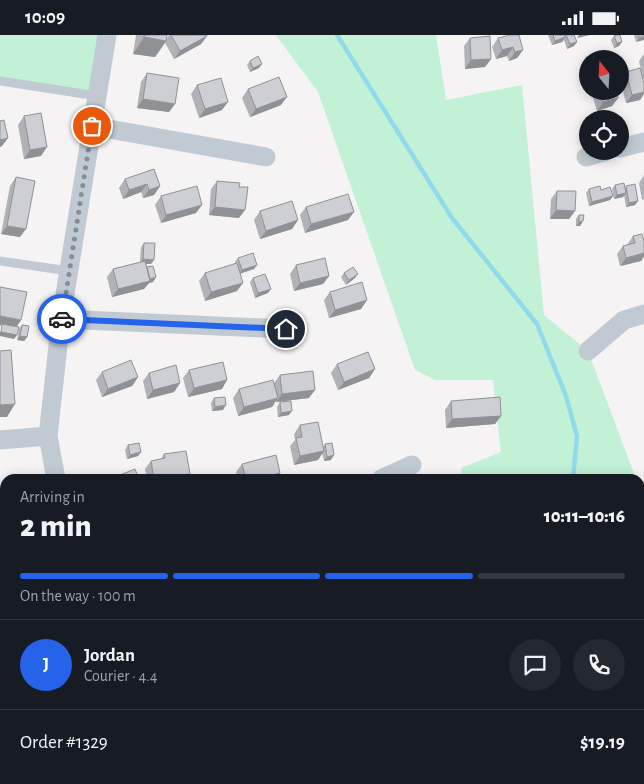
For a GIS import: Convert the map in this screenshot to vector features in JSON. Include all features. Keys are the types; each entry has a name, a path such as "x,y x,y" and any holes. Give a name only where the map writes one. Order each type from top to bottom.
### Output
{"street":[{"path":"55,474 48,436 61,319 107,35"},
{"path":"92,126 266,157"},
{"path":"629,146 644,142"},
{"path":"588,351 624,320 644,314"},
{"path":"61,319 286,329"},
{"path":"0,441 48,436"},
{"path":"392,474 412,465"}],"lane":[{"path":"0,81 97,96"},
{"path":"0,261 69,271"}],"green space":[{"path":"0,35 107,35 97,96 0,81"},
{"path":"276,35 436,35 446,100 522,85 544,315 588,351 634,474 462,474 461,468 501,452 493,380 435,380 415,370 318,92"}],"building":[{"path":"144,35 167,35 166,41 144,37"},
{"path":"171,35 207,35 207,36 180,51"},
{"path":"519,35 523,50 515,52 513,47 502,50 498,38"},
{"path":"553,35 565,35 565,37 555,41"},
{"path":"566,35 574,35 577,42 570,44"},
{"path":"620,35 622,42 617,43 614,36"},
{"path":"490,36 491,59 471,60 470,38"},
{"path":"258,56 262,64 253,68 250,61"},
{"path":"640,68 644,92 632,95 629,84 629,71"},
{"path":"147,73 179,78 175,104 143,99"},
{"path":"279,77 287,97 256,109 248,89"},
{"path":"221,78 228,102 205,109 197,85"},
{"path":"41,113 47,147 30,150 24,116"},
{"path":"4,120 8,138 0,140 0,121"},
{"path":"154,169 160,186 149,190 147,184 129,190 125,179"},
{"path":"16,177 35,181 26,229 7,226"},
{"path":"217,181 240,183 239,187 248,187 245,210 215,207"},
{"path":"624,183 626,193 617,195 615,185"},
{"path":"635,184 638,201 629,203 626,186"},
{"path":"197,186 202,205 166,215 161,196"},
{"path":"600,186 601,190 610,187 613,196 592,202 589,189"},
{"path":"557,191 576,191 575,211 556,210"},
{"path":"348,194 354,212 311,224 306,207"},
{"path":"292,201 298,220 266,231 260,211"},
{"path":"579,215 584,215 583,221 579,222"},
{"path":"642,234 644,253 626,258 623,246 635,243 633,236"},
{"path":"144,243 155,243 154,260 143,259"},
{"path":"253,253 257,265 242,270 238,258"},
{"path":"325,258 329,276 300,283 296,265"},
{"path":"145,261 150,281 118,289 113,269"},
{"path":"237,263 243,283 211,292 205,273"},
{"path":"153,266 156,277 150,279 147,267"},
{"path":"353,267 358,274 349,280 344,273"},
{"path":"265,274 271,289 258,293 253,278"},
{"path":"362,282 367,300 335,310 330,292"},
{"path":"0,287 27,292 21,320 0,316"},
{"path":"2,324 19,327 17,335 1,332"},
{"path":"22,325 29,326 27,337 20,336"},
{"path":"11,350 15,404 0,405 0,351"},
{"path":"368,352 375,369 344,382 337,364"},
{"path":"131,360 138,377 108,389 102,372"},
{"path":"223,362 227,380 194,388 189,370"},
{"path":"176,365 180,383 153,390 149,373"},
{"path":"313,371 315,390 282,394 280,375"},
{"path":"273,380 278,398 244,407 239,389"},
{"path":"225,397 226,405 215,407 214,398"},
{"path":"500,397 501,416 452,419 451,401"},
{"path":"291,401 292,411 281,413 280,402"},
{"path":"318,422 324,451 300,456 296,438 302,437 300,425"},
{"path":"139,443 141,452 130,455 128,445"},
{"path":"332,443 334,455 327,457 325,444"},
{"path":"186,451 190,474 153,474 151,461 165,458 164,454"},
{"path":"276,455 280,473 245,474 242,464"},
{"path":"135,469 137,474 122,474"}],"waterway":[{"path":"337,35 452,218 537,324 566,396 577,436 573,474"}],"way so far":[{"path":"62,319 92,126"}],"route":[{"path":"62,319 286,329"}]}
